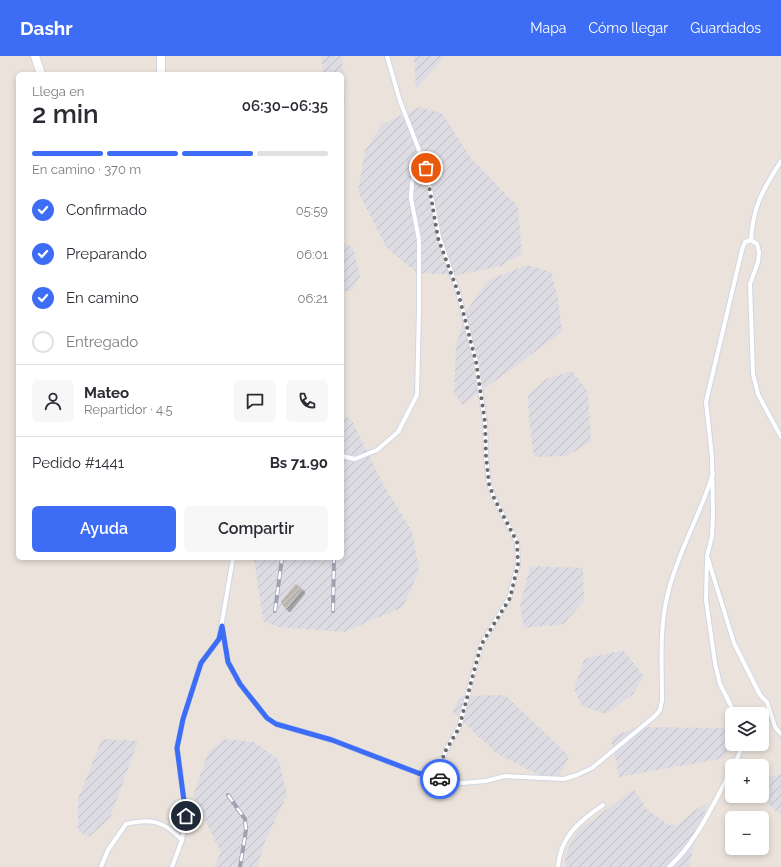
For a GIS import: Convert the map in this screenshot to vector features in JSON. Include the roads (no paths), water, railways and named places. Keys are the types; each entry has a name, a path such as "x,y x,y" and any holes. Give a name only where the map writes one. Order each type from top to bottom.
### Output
{"street":[{"path":"35,56 40,72"},
{"path":"160,56 160,72"}],"lane":[{"path":"387,56 400,101 426,168 438,238 458,292 476,362 485,422 489,484 494,498 517,542 518,564 510,598 481,645 459,728 446,750 440,765 442,779"},
{"path":"344,456 355,459 378,450 398,432 417,395 419,240 411,198 412,183 419,153"},
{"path":"751,240 757,202 761,192 781,161"},
{"path":"751,240 757,244 759,252 758,262 750,284 753,374 758,394 781,437"},
{"path":"732,707 720,684 715,663 706,600 707,556 712,536 713,522 713,473 706,402 742,250 745,242 751,240"},
{"path":"222,626 228,662 240,684 267,718 276,724 332,740 418,773 462,783 486,781 505,776 564,779 577,775 592,768 655,716 660,710 662,700 662,634 668,593 678,560 706,498 713,473"},
{"path":"707,556 734,644 760,695 767,702 775,727 781,734"},
{"path":"172,867 182,840 186,816 177,748 183,719 201,663 219,639 233,560"},
{"path":"669,867 680,857 710,811 725,782"},
{"path":"558,867 559,857 564,841 571,831 580,821 603,804"},
{"path":"101,867 108,850 126,824 150,820 164,825 182,840"}],"railway":[{"path":"275,611 282,560"},
{"path":"333,611 334,560"},
{"path":"228,795 245,819 246,830 240,867"}]}
